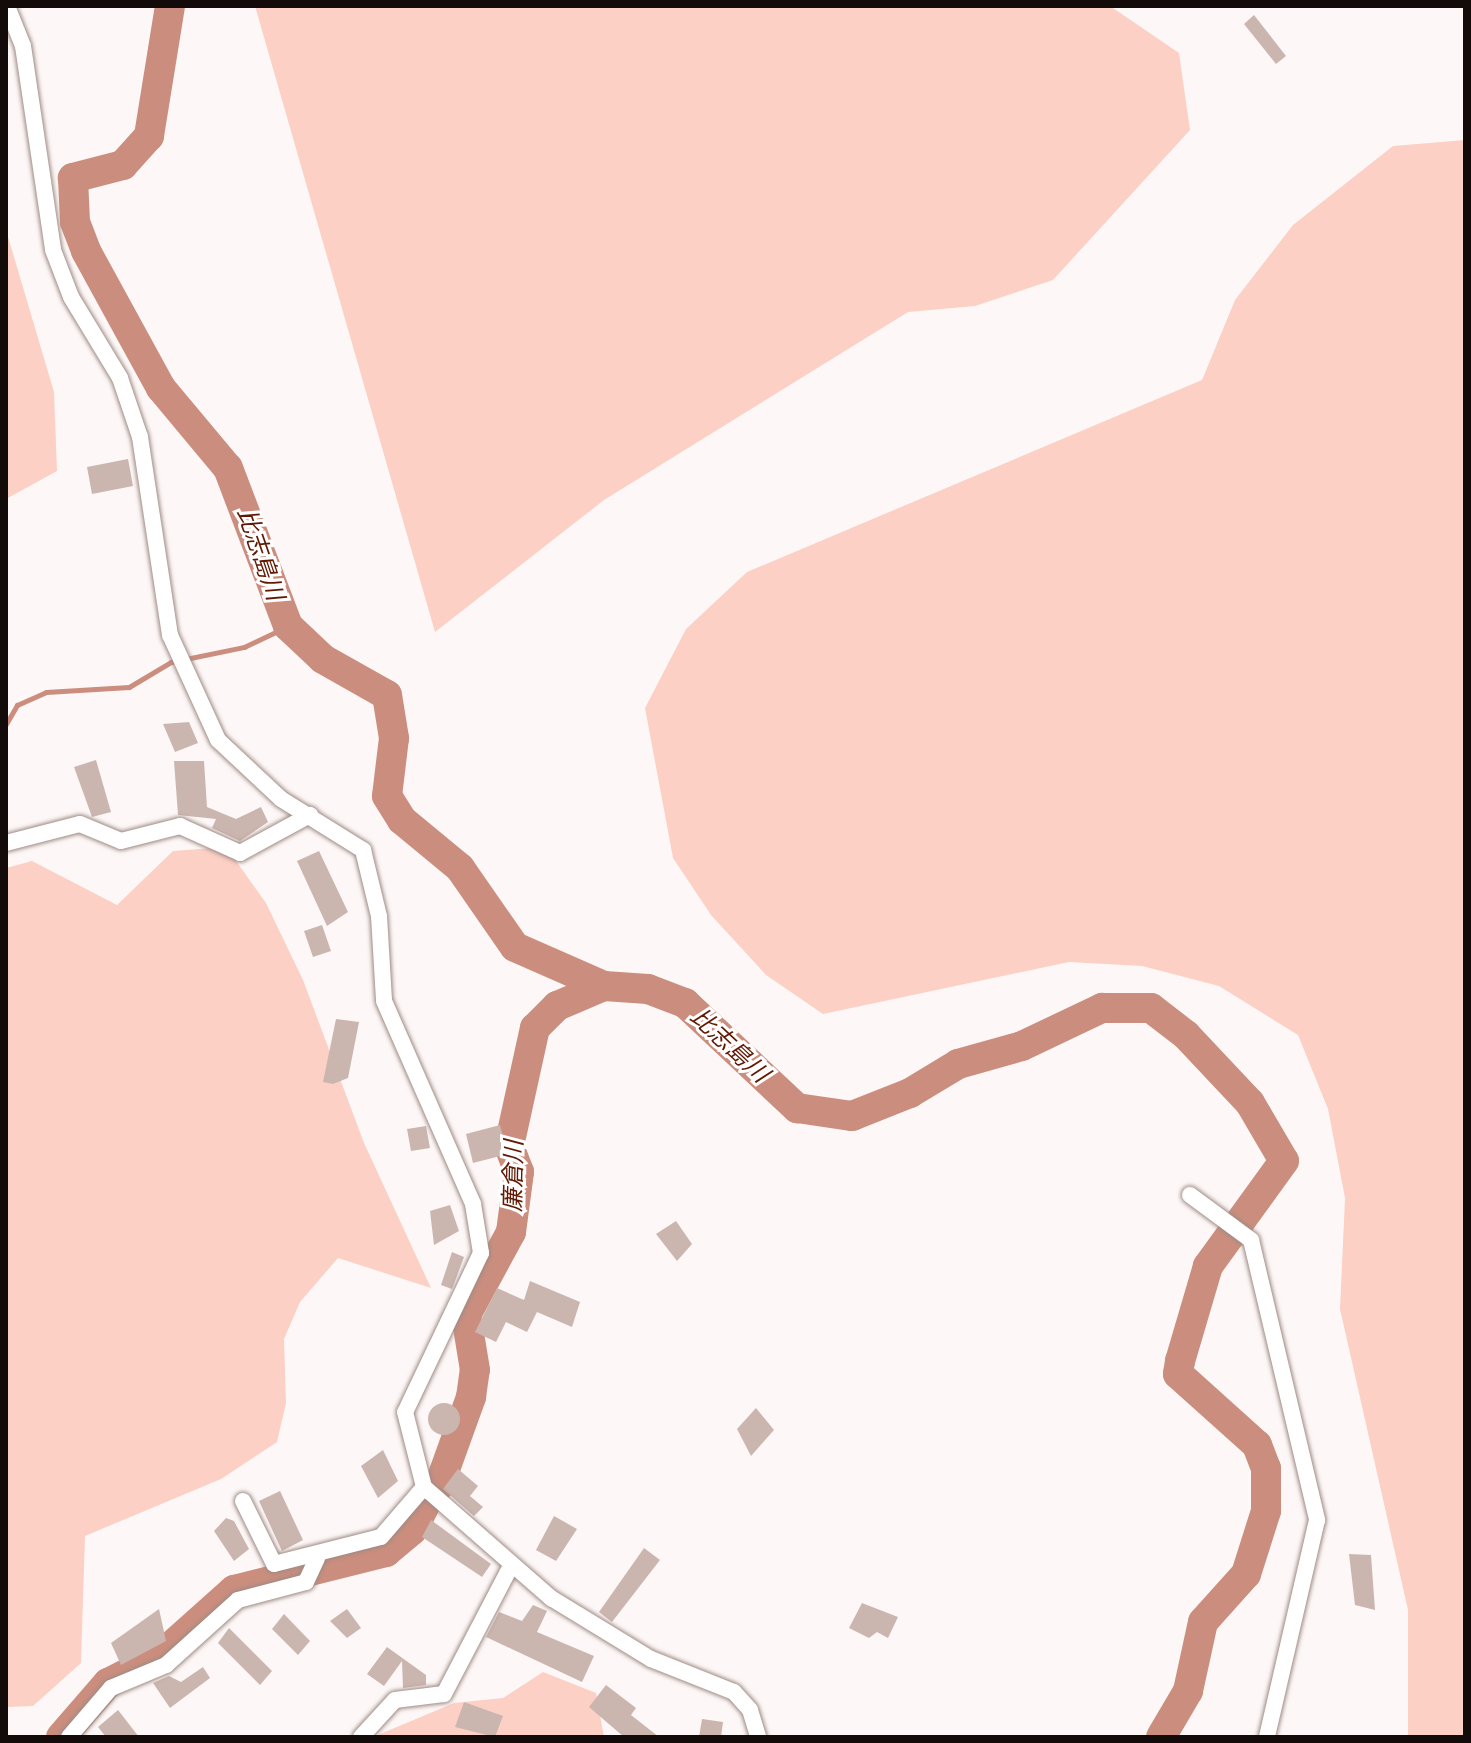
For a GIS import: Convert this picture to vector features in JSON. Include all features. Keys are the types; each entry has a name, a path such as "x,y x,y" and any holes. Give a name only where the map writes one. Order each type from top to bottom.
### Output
{"street":[{"path":"7,6 23,46 53,250 71,297 120,378 140,437 161,600 181,660 218,740 262,784 363,850 379,916 384,1001 468,1191 480,1239 474,1271 405,1412 424,1487 511,1566 651,1659 734,1692 750,1710 758,1737"},
{"path":"6,843 80,824 121,841 180,826 240,853 310,815"},
{"path":"1190,1195 1251,1240 1317,1520 1267,1737"},
{"path":"243,1501 274,1564 317,1558 381,1537 424,1487"},
{"path":"69,1737 111,1688 166,1665 238,1600 306,1582 317,1558"},
{"path":"361,1737 395,1700 444,1694 511,1566"}],"shaded area":[{"path":"255,6 1110,6 1179,53 1190,130 1053,280 975,306 908,312 604,500 435,632"},
{"path":"1465,140 1465,1737 1408,1737 1408,1610 1340,1309 1345,1198 1328,1109 1298,1035 1219,986 1142,966 1069,962 823,1014 766,975 711,915 673,858 645,708 686,629 747,572 1202,380 1235,300 1293,225 1393,146"},
{"path":"6,230 54,392 57,471 6,499"},
{"path":"226,847 266,903 303,980 364,1143 431,1288 338,1258 300,1302 284,1339 286,1403 277,1442 221,1479 85,1536 81,1663 33,1706 6,1707 6,868 32,861 117,905 173,851"},
{"path":"543,1672 596,1693 604,1737 373,1737 454,1703 503,1698"}],"building":[{"path":"1254,15 1286,56 1276,64 1244,24"},
{"path":"128,459 133,486 92,494 87,467"},
{"path":"189,722 198,743 175,752 163,724"},
{"path":"96,760 111,812 92,817 74,767"},
{"path":"174,761 204,761 207,807 236,819 261,807 268,822 240,841 212,828 216,819 178,815"},
{"path":"319,851 348,912 327,926 297,861"},
{"path":"322,925 331,951 313,957 304,931"},
{"path":"336,1019 359,1022 348,1078 333,1084 323,1082"},
{"path":"500,1125 508,1154 473,1163 466,1134"},
{"path":"426,1126 430,1148 411,1151 407,1129"},
{"path":"450,1205 459,1231 434,1245 430,1211"},
{"path":"676,1221 692,1244 677,1261 656,1234"},
{"path":"452,1252 464,1257 452,1289 441,1285"},
{"path":"530,1281 580,1302 572,1327 537,1312 527,1332 506,1322 496,1342 475,1332 497,1288 524,1300"},
{"path":"444,1403 456,1407 460,1419 456,1431 444,1435 432,1431 428,1419 432,1407"},
{"path":"756,1408 774,1430 751,1456 737,1429"},
{"path":"383,1450 398,1481 378,1498 361,1466"},
{"path":"458,1469 478,1486 470,1496 483,1507 474,1516 443,1489"},
{"path":"280,1491 303,1540 282,1551 259,1501"},
{"path":"554,1516 577,1529 556,1561 536,1550"},
{"path":"226,1518 234,1521 249,1549 234,1561 214,1531"},
{"path":"431,1520 491,1564 482,1577 422,1537"},
{"path":"644,1548 660,1560 612,1622 599,1612"},
{"path":"1349,1554 1371,1555 1375,1610 1355,1605"},
{"path":"862,1603 898,1617 888,1638 877,1632 869,1638 849,1628"},
{"path":"533,1605 547,1611 537,1632 594,1656 582,1682 486,1637 499,1612 522,1621"},
{"path":"159,1609 166,1641 121,1665 111,1643"},
{"path":"347,1609 361,1628 347,1638 330,1621"},
{"path":"284,1614 310,1641 298,1655 272,1629"},
{"path":"229,1628 272,1671 260,1685 218,1643"},
{"path":"387,1647 426,1675 426,1685 403,1688 402,1661 384,1686 367,1674"},
{"path":"203,1667 210,1678 170,1708 153,1683 169,1676 181,1682"},
{"path":"606,1685 636,1708 631,1715 659,1737 624,1737 589,1707"},
{"path":"464,1702 503,1716 495,1737 455,1727"},
{"path":"118,1710 139,1737 106,1737 98,1727"},
{"path":"702,1719 723,1722 721,1737 699,1737"}],"waterway":[{"name":"比志島川","path":"170,6 149,136 123,165 73,178 75,222 86,251 161,388 228,468 288,626 323,659 387,695 394,738 387,796 402,820 460,868 515,947 604,986"},
{"path":"6,724 17,705 46,692 129,687 171,662 244,647 288,626"},
{"name":"比志島川","path":"439,1486 471,1397 475,1370 466,1315 511,1232 519,1172 509,1146 535,1028 557,1006 604,986 648,989 685,1003 797,1108 852,1116 910,1093 958,1064 1022,1046 1102,1008 1151,1008 1186,1035 1250,1103 1284,1161 1208,1266 1180,1361 1178,1374 1257,1445 1266,1468 1266,1511 1246,1574 1203,1622 1188,1691 1161,1737"},
{"name":"廉倉川","path":"61,1737 108,1683 159,1657 234,1590 386,1552 412,1530 424,1507"}]}
